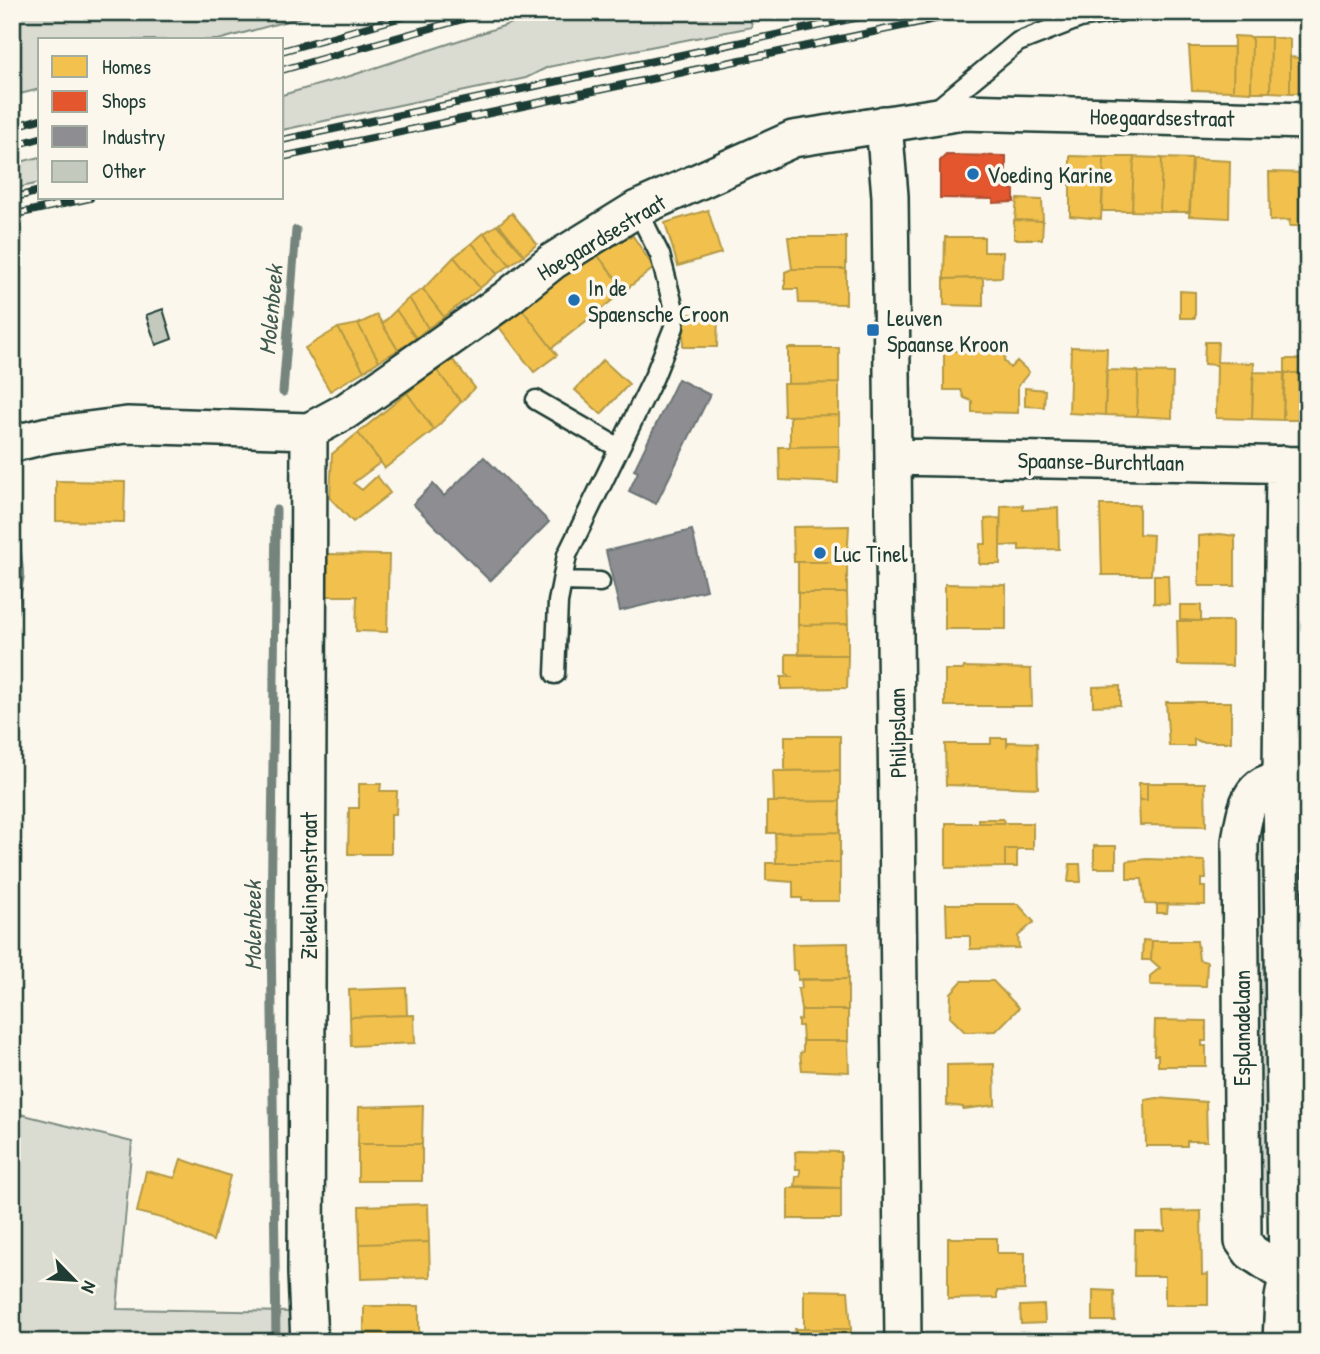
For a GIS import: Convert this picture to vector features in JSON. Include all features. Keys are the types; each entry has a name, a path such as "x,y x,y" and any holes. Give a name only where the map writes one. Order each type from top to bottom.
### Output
{"street":[{"name":"Hoegaardsestraat","path":"309,431 356,403 507,298 553,261 637,209 793,139 963,112 1308,121"},
{"name":"Philipslaan","path":"884,124 890,196 903,1342"},
{"path":"12,444 48,435 127,425 309,431"},
{"name":"Ziekelingenstraat","path":"309,431 306,1260 309,1342"},
{"name":"Spaanse-Burchtlaan","path":"894,457 1296,465"},
{"name":"Esplanadelaan","path":"1281,1342 1283,1298 1298,1276 1251,1252 1242,1241 1240,842 1248,798 1269,779 1294,778 1296,465"}],"lane":[{"path":"928,117 1018,42 1080,18 1119,12"},
{"path":"555,674 562,581 567,555 654,377 674,327 675,313 664,268 637,209"},
{"path":"536,400 619,448"},
{"path":"562,581 600,582"}],"shaded area":[{"path":"12,12 320,12 225,38 38,38 38,90 12,96"},
{"path":"546,12 763,12 750,15 752,27 548,67 526,78 284,130 284,94 350,76"},
{"path":"38,158 38,183 12,189 12,164"},
{"path":"1276,836 1282,1210 1257,1211 1251,837"},
{"path":"12,1112 132,1142 117,1309 292,1312 294,1342 12,1342"}],"building: Homes":[{"path":"1234,36 1252,37 1251,92 1233,91"},
{"path":"1252,37 1271,37 1270,92 1251,92"},
{"path":"1271,37 1290,39 1290,93 1270,92"},
{"path":"1301,38 1308,38 1308,93 1290,93 1290,57 1301,58"},
{"path":"1189,47 1234,47 1233,91 1192,90"},
{"path":"1070,156 1104,157 1101,219 1070,216"},
{"path":"1104,157 1134,157 1132,211 1102,211"},
{"path":"1134,157 1162,158 1160,212 1132,211"},
{"path":"1162,158 1192,159 1190,212 1160,212"},
{"path":"1192,159 1230,161 1229,218 1189,216"},
{"path":"1269,172 1307,173 1305,226 1289,226 1290,220 1270,221"},
{"path":"1307,173 1308,226 1305,226"},
{"path":"1017,199 1042,200 1043,221 1015,220"},
{"path":"708,210 721,253 678,266 665,223"},
{"path":"512,213 537,244 524,255 499,224"},
{"path":"1014,220 1043,221 1042,239 1014,239"},
{"path":"497,225 524,255 510,265 484,233"},
{"path":"484,233 510,265 497,274 472,243"},
{"path":"633,236 654,268 625,290 595,252"},
{"path":"788,237 846,237 846,269 792,269"},
{"path":"945,237 984,237 984,252 1003,252 1002,277 944,279"},
{"path":"472,243 497,274 480,288 454,257"},
{"name":"In de Spaensche Croon","path":"595,252 625,290 552,348 522,309"},
{"path":"454,257 480,288 444,317 423,289"},
{"path":"792,269 846,269 846,304 799,303 798,289 785,289 785,272"},
{"path":"983,278 983,306 944,305 944,279"},
{"path":"423,289 444,317 428,328 409,298"},
{"path":"1180,291 1195,292 1195,318 1180,318"},
{"path":"409,298 428,328 416,338 396,310"},
{"path":"522,309 557,355 534,372 499,327"},
{"path":"396,310 416,338 398,350 382,324"},
{"path":"684,314 718,314 717,347 683,347"},
{"path":"377,315 398,350 379,361 358,324"},
{"path":"358,324 379,361 364,371 338,328"},
{"path":"338,328 364,371 330,391 305,348"},
{"path":"1205,342 1218,342 1217,362 1254,363 1252,419 1216,418 1217,365 1204,364"},
{"path":"1071,347 1107,348 1105,415 1069,413"},
{"path":"788,348 839,348 839,383 788,384"},
{"path":"944,351 1006,351 1004,361 1010,368 1017,361 1029,372 1018,386 1018,413 972,412 972,401 964,398 961,390 944,390"},
{"path":"1285,359 1308,359 1308,373 1285,373"},
{"path":"453,360 475,388 461,402 436,369"},
{"path":"603,360 629,384 601,414 575,390"},
{"path":"436,369 461,402 434,430 407,393"},
{"path":"1107,370 1138,371 1137,416 1105,415"},
{"path":"1138,372 1173,373 1172,418 1137,416"},
{"path":"1253,372 1284,373 1283,420 1252,419"},
{"path":"1285,373 1308,373 1308,420 1283,420"},
{"path":"839,383 839,415 784,416 783,384"},
{"path":"1025,388 1045,390 1044,407 1025,406"},
{"path":"407,393 434,430 385,468 358,433"},
{"path":"839,415 839,446 790,447 790,416"},
{"path":"358,433 381,462 353,483 362,490 377,476 390,493 353,522 330,498 332,454"},
{"path":"839,446 838,483 780,480 779,447"},
{"path":"56,481 125,482 124,522 56,521"},
{"path":"1023,505 1023,510 1058,508 1059,549 1019,550 1019,545 1000,546 1001,506"},
{"path":"1100,505 1139,505 1139,534 1153,535 1151,575 1102,575"},
{"path":"1000,518 1000,564 979,564 980,544 986,544 985,519"},
{"name":"Luc Tinel","path":"849,526 847,562 794,562 793,527"},
{"path":"1199,536 1235,536 1235,586 1199,586"},
{"path":"324,554 389,555 387,632 356,631 357,596 323,596"},
{"path":"798,562 847,562 847,593 798,593"},
{"path":"1154,575 1168,575 1169,604 1154,603"},
{"path":"945,584 1006,585 1006,629 945,629"},
{"path":"798,593 847,593 848,624 798,625"},
{"path":"1180,605 1201,605 1201,621 1180,620"},
{"path":"1177,621 1232,621 1232,666 1178,665"},
{"path":"848,624 848,655 799,655 798,625"},
{"path":"786,654 848,655 847,688 781,689 781,677 791,677 786,673"},
{"path":"964,667 1031,669 1032,706 945,706 945,670 963,670"},
{"path":"1120,686 1120,705 1093,706 1093,687"},
{"path":"1166,702 1231,702 1231,742 1201,742 1194,739 1194,746 1169,746"},
{"path":"785,736 840,736 840,770 785,771"},
{"path":"991,738 1007,738 1007,745 1009,742 1037,743 1038,788 946,785 945,744 991,744"},
{"path":"840,770 840,801 774,802 773,771"},
{"path":"1139,783 1147,783 1147,800 1139,800"},
{"path":"1147,783 1205,783 1206,826 1140,825 1139,800 1147,800"},
{"path":"359,784 381,784 380,791 397,791 396,814 391,814 391,854 348,854 349,808 359,808"},
{"path":"840,801 840,832 767,833 767,802"},
{"path":"978,819 1003,819 1004,823 978,823"},
{"path":"946,823 1033,823 1033,849 1005,849 1005,867 946,868"},
{"path":"840,832 840,863 776,863 775,833"},
{"path":"1094,846 1116,846 1116,868 1094,868"},
{"path":"1005,849 1017,849 1017,867 1005,867"},
{"path":"1127,861 1205,861 1206,879 1201,879 1201,887 1205,887 1205,905 1145,904 1142,879 1127,879"},
{"path":"766,863 840,863 840,901 802,901 802,898 793,898 793,882 766,880"},
{"path":"1070,864 1080,864 1081,882 1068,882"},
{"path":"946,904 1018,904 1034,922 1018,936 1019,948 970,949 970,936 947,936"},
{"path":"1157,904 1168,904 1167,913 1157,913"},
{"path":"1143,940 1152,941 1151,960 1142,960"},
{"path":"1152,941 1197,941 1199,960 1207,962 1206,986 1150,985 1150,976 1160,968 1151,960"},
{"path":"848,943 848,979 798,980 798,971 793,970 792,944"},
{"path":"801,979 848,979 848,1010 801,1010 798,989 802,988"},
{"path":"962,981 993,981 1019,1008 996,1031 965,1032 950,1017 951,993"},
{"path":"406,988 407,1015 350,1017 349,990"},
{"path":"801,1010 848,1010 848,1041 803,1041 802,1026 798,1026"},
{"path":"414,1015 415,1043 351,1046 350,1017"},
{"path":"1155,1020 1206,1021 1206,1041 1202,1041 1202,1046 1206,1046 1206,1066 1158,1066 1158,1055 1154,1055"},
{"path":"803,1041 848,1041 849,1072 802,1070 800,1053 803,1052"},
{"path":"994,1064 995,1105 963,1109 947,1105 947,1065"},
{"path":"1157,1098 1206,1102 1207,1141 1187,1141 1187,1146 1146,1146 1145,1100"},
{"path":"423,1105 422,1144 358,1144 359,1107"},
{"path":"358,1144 422,1144 422,1181 358,1181"},
{"path":"795,1152 841,1152 841,1188 795,1186 800,1169 796,1169"},
{"path":"181,1159 230,1176 213,1241 165,1219 137,1212 146,1171 175,1178"},
{"path":"788,1188 841,1188 841,1219 788,1219"},
{"path":"428,1204 429,1242 360,1244 359,1206"},
{"path":"1201,1211 1202,1275 1208,1274 1208,1305 1165,1305 1165,1276 1134,1276 1135,1231 1165,1231 1164,1212"},
{"path":"948,1238 997,1238 997,1253 1025,1253 1025,1290 997,1291 997,1298 948,1299"},
{"path":"429,1242 430,1277 361,1279 360,1244"},
{"path":"804,1290 848,1291 851,1329 804,1329"},
{"path":"1093,1290 1114,1291 1115,1321 1093,1321"},
{"path":"1044,1305 1045,1323 1021,1324 1020,1306"},
{"path":"364,1306 419,1306 419,1340 364,1340"},
{"path":"795,1329 851,1329 851,1342 796,1342"},
{"path":"419,1340 419,1342 364,1342"}],"building: Shops":[{"name":"Voeding Karine","path":"946,155 1006,156 1006,188 1014,190 1014,202 993,203 993,199 940,198 940,161"}],"building: Industry":[{"path":"678,379 710,395 656,504 629,491 638,472 634,470"},
{"path":"484,457 549,522 490,581 413,504 433,484 444,496"},
{"path":"692,530 706,590 620,611 606,551"}],"building: Other":[{"path":"163,309 172,339 156,345 146,315"}],"waterway":[{"name":"Molenbeek","path":"283,392 296,230"},
{"path":"12,488 20,578 12,623"},
{"name":"Molenbeek","path":"276,510 271,928 276,1342"}],"railway":[{"path":"284,50 420,12"},
{"path":"284,69 488,12"},
{"path":"284,140 883,12"},
{"path":"284,157 968,12"},
{"path":"12,127 38,120"},
{"path":"12,146 38,139"},
{"path":"12,198 38,192"},
{"path":"12,215 81,200"}],"place":[{"name":"Voeding Karine","path":"973,174"},
{"name":"In de Spaensche Croon","path":"574,300"},
{"name":"Leuven Spaanse Kroon","path":"873,330"},
{"name":"Luc Tinel","path":"820,553"}]}
